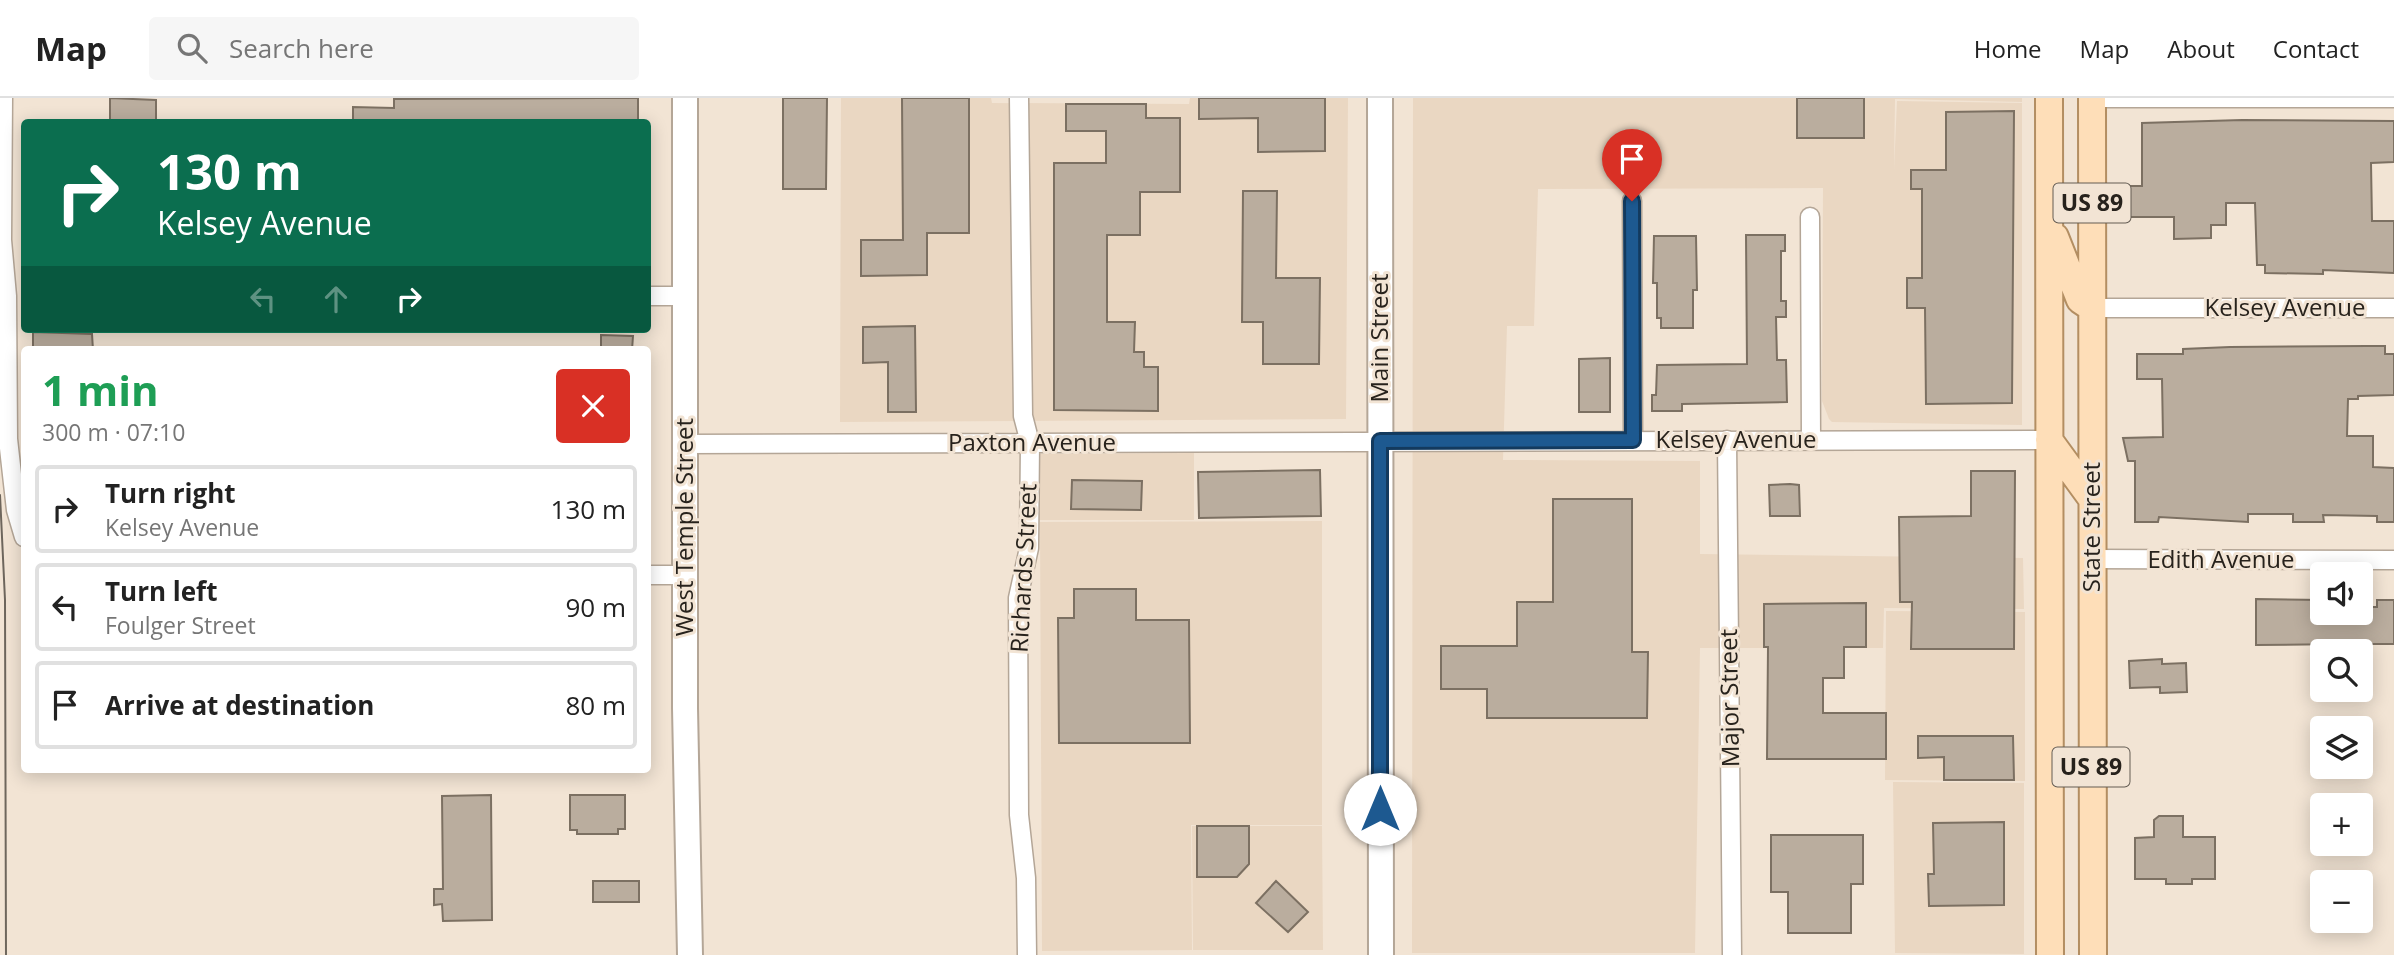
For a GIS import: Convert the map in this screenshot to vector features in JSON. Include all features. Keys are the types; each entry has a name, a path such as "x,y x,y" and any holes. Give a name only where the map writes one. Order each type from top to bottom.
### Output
{"main road":[{"name":"State Street","path":"2049,98 2050,955"},
{"name":"State Street","path":"2092,98 2093,955"},
{"path":"2049,221 2076,293 2080,300 2092,308"},
{"path":"2049,440 2092,499"}],"street":[{"path":"3,98 2,240 16,296 11,476 21,527"},
{"name":"West Temple Street","path":"685,98 685,575 690,955"},
{"name":"Richards Street","path":"1019,98 1023,416 1030,443 1029,548 1018,598 1018,814 1026,878 1027,955"},
{"name":"Main Street","path":"1380,98 1381,955"},
{"path":"2092,98 2394,98"},
{"path":"1632,201 1633,440"},
{"path":"1810,218 1811,440"},
{"path":"651,296 685,296"},
{"name":"Kelsey Avenue","path":"2092,308 2394,308"},
{"name":"Major Street","path":"1727,440 1732,955"},
{"name":"Kelsey Avenue","path":"1380,441 2049,440"},
{"name":"Paxton Avenue","path":"685,444 1380,441"},
{"name":"Edith Avenue","path":"2091,559 2394,560"},
{"path":"651,575 685,575"}],"shaded area":[{"path":"841,98 991,98 992,103 1189,104 1190,98 1348,98 1346,419 840,422"},
{"path":"1413,98 2022,98 2022,102 1895,99 1894,170 1897,101 2022,103 2022,425 1832,422 1829,419 1822,401 1823,188 1538,189 1534,326 1507,326 1503,460 1700,461 1700,554 2023,558 2024,609 1884,608 1883,648 1700,648 1695,953 1412,953"},
{"path":"1194,453 1194,520 1039,520 1040,454"},
{"path":"1322,521 1322,825 1191,825 1192,950 1042,951 1040,522"},
{"path":"1886,611 2025,612 2025,781 1885,780"},
{"path":"1893,782 2024,783 2024,954 1895,953"},
{"path":"1192,826 1322,826 1323,950 1193,950"}],"building":[{"path":"110,98 156,100 156,119 110,119"},
{"path":"638,98 638,119 353,119 353,107 394,108 394,99"},
{"path":"783,98 827,98 826,189 783,189"},
{"path":"902,98 969,98 969,233 927,233 927,275 861,276 861,240 903,240"},
{"path":"1199,98 1325,98 1325,151 1258,152 1258,118 1199,119"},
{"path":"1797,98 1864,98 1864,138 1797,138"},
{"path":"1066,104 1146,104 1146,118 1180,118 1180,192 1140,192 1140,235 1107,235 1107,322 1135,322 1134,352 1144,352 1144,367 1158,367 1158,411 1054,410 1054,163 1106,163 1106,131 1066,131"},
{"path":"2014,111 2012,403 1926,404 1925,308 1907,308 1907,278 1922,278 1922,189 1911,189 1911,170 1946,170 1946,112"},
{"path":"2242,120 2394,121 2394,162 2371,163 2372,221 2394,221 2394,273 2323,270 2323,274 2265,273 2265,265 2257,265 2255,203 2226,203 2226,225 2211,225 2211,238 2174,239 2174,217 2122,217 2122,186 2142,186 2142,123"},
{"path":"1243,191 1277,191 1276,278 1320,278 1319,364 1263,364 1263,322 1242,322"},
{"path":"1746,235 1785,235 1785,251 1781,251 1781,301 1786,301 1786,317 1776,317 1777,360 1786,360 1787,402 1682,404 1682,411 1652,411 1652,395 1656,395 1657,365 1747,364"},
{"path":"1654,236 1696,236 1697,290 1693,290 1693,328 1661,328 1661,318 1657,318 1657,283 1653,283"},
{"path":"915,326 916,412 888,412 888,362 863,363 863,327"},
{"path":"33,333 92,334 93,346 33,346"},
{"path":"601,335 633,336 632,346 601,346"},
{"path":"2385,346 2385,354 2394,354 2394,395 2358,396 2358,399 2348,399 2347,436 2373,436 2373,467 2394,468 2394,522 2377,522 2377,516 2323,515 2324,522 2293,522 2293,514 2248,514 2248,522 2159,517 2158,522 2135,522 2135,461 2128,461 2123,438 2163,437 2162,379 2137,379 2137,354 2183,354 2183,349 2230,347"},
{"path":"1610,358 1610,412 1579,412 1579,359"},
{"path":"1320,470 1321,516 1199,518 1198,472"},
{"path":"1971,471 2015,471 2014,649 1911,649 1912,602 1900,602 1899,517 1971,516"},
{"path":"1072,480 1142,481 1141,510 1071,509"},
{"path":"1769,485 1799,485 1800,516 1770,516"},
{"path":"1553,499 1632,499 1632,652 1648,652 1647,718 1487,718 1487,689 1441,689 1441,646 1517,646 1517,602 1553,602"},
{"path":"1074,589 1136,589 1136,620 1189,620 1190,743 1059,743 1058,618 1074,618"},
{"path":"2256,599 2310,600 2310,625 2373,625 2373,607 2377,607 2377,600 2394,600 2394,644 2373,644 2373,639 2310,639 2310,644 2256,645"},
{"path":"1866,603 1866,647 1844,647 1844,678 1823,678 1823,713 1886,713 1886,759 1767,759 1768,647 1764,647 1764,604"},
{"path":"2162,659 2162,664 2186,663 2187,692 2160,693 2160,687 2130,688 2129,661"},
{"path":"1918,736 2013,736 2014,780 1944,780 1944,757 1918,758"},
{"path":"491,795 492,920 443,921 442,904 434,905 434,889 443,889 442,796"},
{"path":"570,795 625,795 625,829 618,829 618,834 577,834 577,830 570,830"},
{"path":"2159,816 2183,816 2183,837 2215,837 2215,879 2192,879 2192,884 2166,884 2166,879 2135,879 2135,838 2154,837 2154,820"},
{"path":"2004,822 2004,905 1929,906 1928,874 1934,874 1933,823"},
{"path":"1197,826 1249,826 1249,864 1237,877 1197,877"},
{"path":"1771,835 1863,835 1863,884 1851,884 1851,933 1788,933 1788,892 1771,892"},
{"path":"593,881 639,881 639,902 593,902"},
{"path":"1276,881 1308,912 1288,932 1256,903"}],"tram line":[{"path":"0,495 5,600 6,955"}],"route":[{"path":"1380,809 1380,441 1633,440 1632,201"}]}
